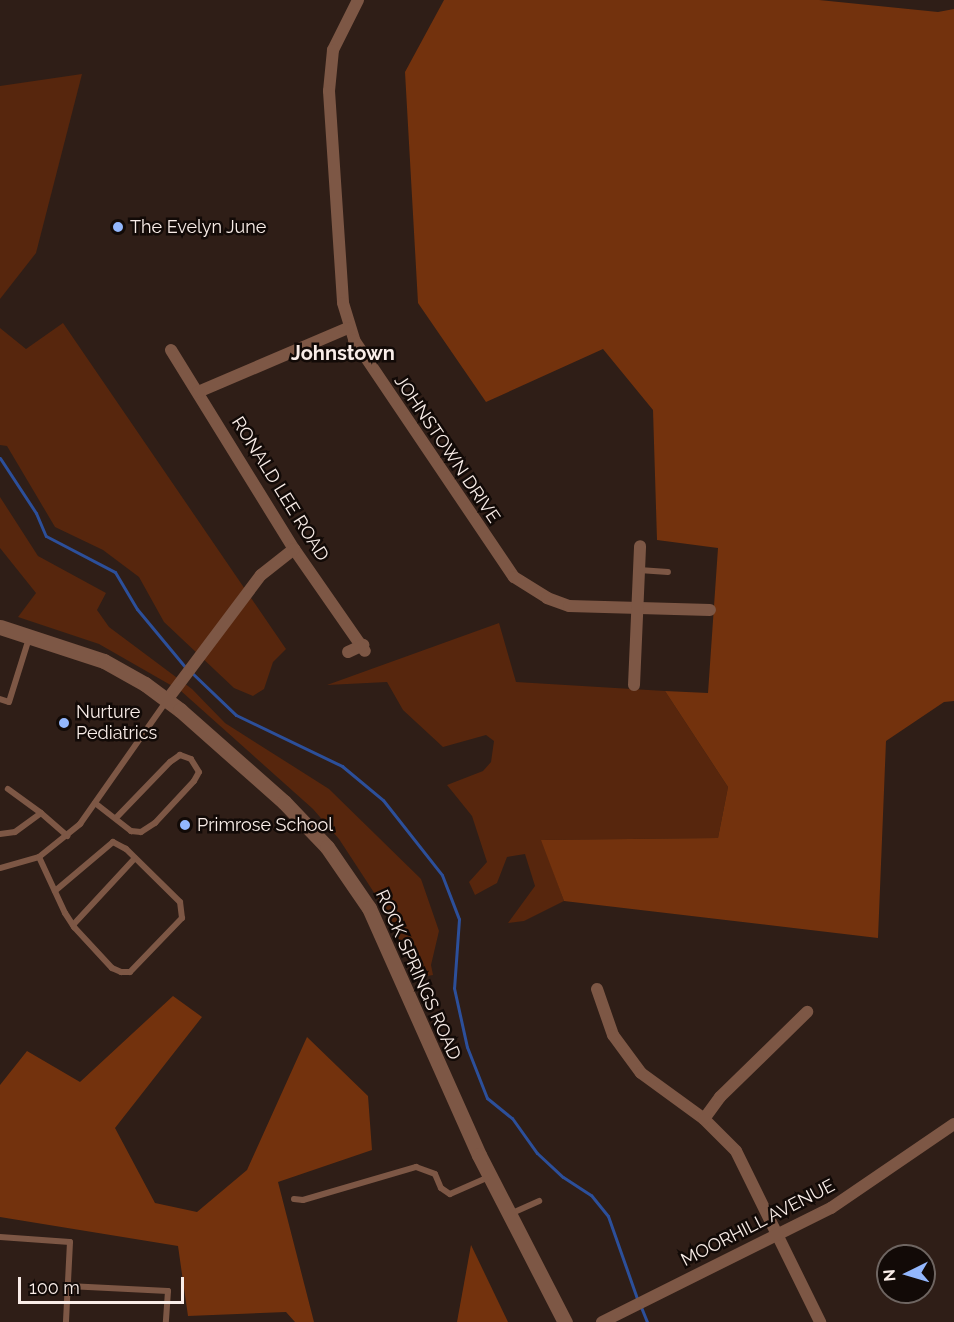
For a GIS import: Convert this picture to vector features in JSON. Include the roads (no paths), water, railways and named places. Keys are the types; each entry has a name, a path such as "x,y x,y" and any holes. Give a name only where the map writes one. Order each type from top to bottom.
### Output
{"street":[{"name":"JOHNSTOWN DRIVE","path":"358,0 340,30 329,68 343,303 348,328 514,577 547,598 569,606 710,610"},
{"path":"198,392 348,328"},
{"name":"RONALD LEE ROAD","path":"171,350 294,549 364,648 348,652"},
{"path":"634,685 640,546"},
{"path":"167,700 261,575 294,549"},
{"name":"ROCK SPRINGS ROAD","path":"0,627 104,661 167,700 290,808 355,883 388,947 490,1177 565,1322"},
{"path":"597,989 613,1035 641,1072 704,1119 736,1151 820,1322"},
{"path":"704,1119 720,1097 807,1012"},
{"name":"MOORHILL AVENUE","path":"602,1322 831,1208 954,1124"}],"lane":[{"path":"639,570 669,572"},
{"path":"0,699 9,702 30,635"},
{"path":"0,868 39,857 67,836 95,803 167,700"},
{"path":"95,803 131,831 141,832 155,823 194,781 199,772 192,759 180,754 116,818"},
{"path":"8,789 67,836"},
{"path":"0,834 15,832 41,813"},
{"path":"39,857 55,891 73,925 112,968 121,972 130,972 182,918 180,902 119,844 105,845 69,883 55,891"},
{"path":"73,925 135,858"},
{"path":"294,1199 303,1200 416,1167 435,1174 441,1188 450,1194 490,1177"},
{"path":"510,1215 539,1201"},
{"path":"0,1237 70,1242 66,1322"},
{"path":"68,1287 168,1291 166,1322"}],"waterway":[{"path":"0,458 36,513 46,536 115,572 137,609 186,668"},
{"path":"191,672 236,715 342,766 383,800 442,875 459,919 454,988 467,1047 487,1098 512,1118 537,1153 563,1177 591,1195 608,1216 638,1301"},
{"path":"641,1307 647,1322"}],"place":[{"name":"The Evelyn June","path":"118,227"},
{"name":"Nurture Pediatrics","path":"64,723"},
{"name":"Primrose School","path":"185,825"}],"district":[{"name":"Johnstown","path":"343,353"}]}
